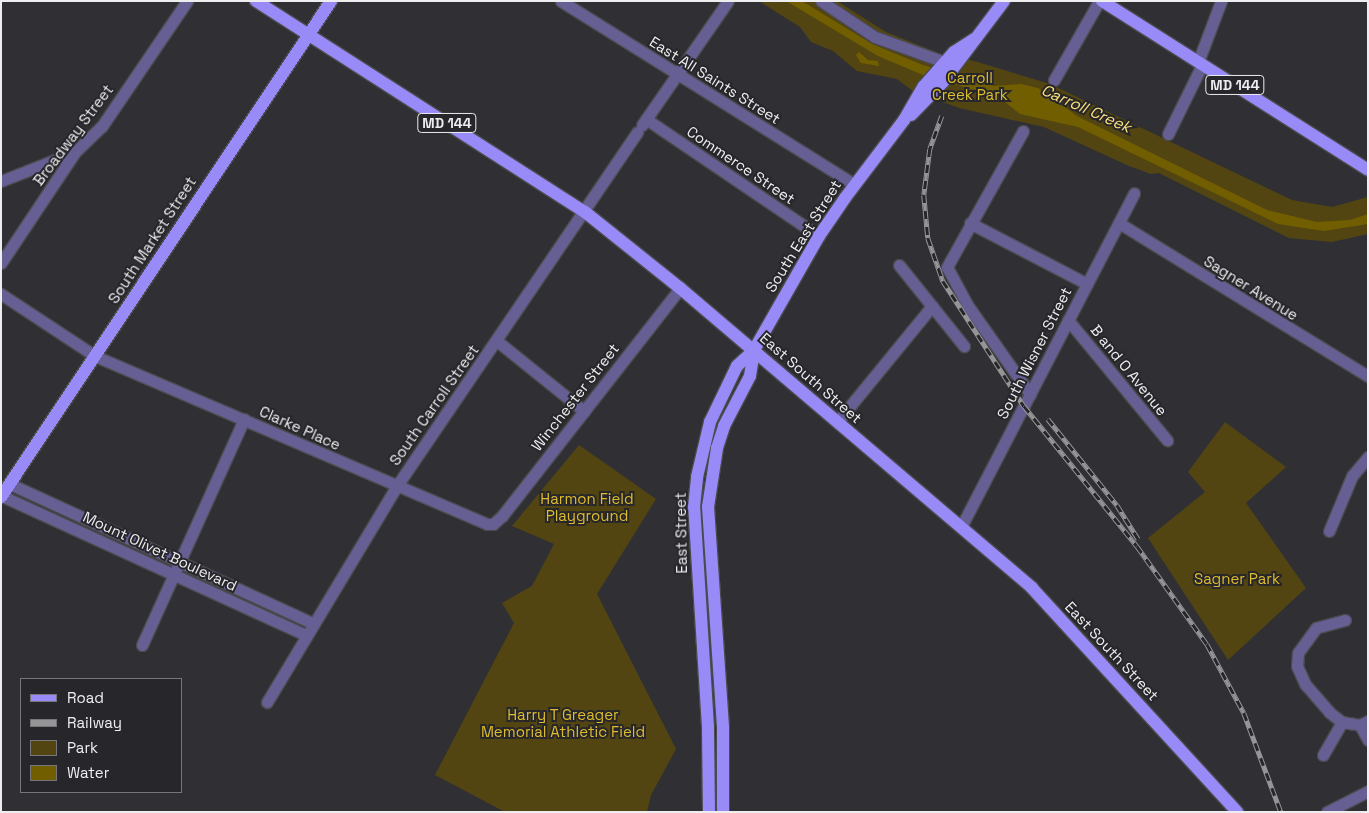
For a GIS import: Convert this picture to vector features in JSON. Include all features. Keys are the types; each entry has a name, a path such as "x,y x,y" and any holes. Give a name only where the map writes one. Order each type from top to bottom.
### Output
{"main road":[{"name":"MD 144","path":"256,1 308,35"},
{"name":"South Market Street","path":"2,496 331,1"},
{"name":"South East Street","path":"754,350 819,236 854,184 941,72 954,52 974,39 1004,1"},
{"name":"MD 144","path":"1100,1 1368,170"},
{"name":"East South Street","path":"308,35 585,212 680,288 1032,588 1238,812"},
{"name":"East Street","path":"709,812 708,727 694,507 697,477 710,422 737,366 754,350"},
{"name":"East Street","path":"723,812 723,727 708,507 717,448 724,426 750,376 754,350"}],"street":[{"name":"Broadway Street","path":"1,263 75,152 102,126 187,1"},
{"name":"East All Saints Street","path":"561,1 854,184"},
{"name":"South Carroll Street","path":"266,702 312,623 396,487 728,1"},
{"path":"821,1 875,37 941,72"},
{"path":"1054,80 1100,1"},
{"path":"1168,134 1200,63 1221,1"},
{"name":"Commerce Street","path":"646,119 819,236"},
{"path":"1024,132 970,223 947,267 968,306 1030,394"},
{"path":"1,181 75,152"},
{"name":"South Wisner Street","path":"961,526 1134,194"},
{"path":"970,223 1087,284"},
{"name":"Sagner Avenue","path":"1119,223 1368,376"},
{"path":"899,265 964,346"},
{"name":"Winchester Street","path":"493,524 680,288"},
{"name":"Clarke Place","path":"1,294 95,356 244,419 396,487 493,524"},
{"path":"837,422 932,306"},
{"name":"B and O Avenue","path":"1068,320 1167,440"},
{"path":"497,341 584,411"},
{"path":"142,645 244,419"},
{"path":"1329,531 1352,476 1368,457"},
{"name":"Mount Olivet Boulevard","path":"10,484 312,623"},
{"name":"Mount Olivet Boulevard","path":"2,496 306,634"},
{"path":"1346,620 1316,628 1298,653 1297,666 1305,684 1342,722 1364,723 1368,740"},
{"path":"1323,755 1342,722"},
{"path":"1327,812 1368,791"}],"green space":[{"name":"Carroll Creek Park","path":"759,1 837,1 886,32 941,54 974,61 1050,84 1292,200 1332,207 1368,197 1368,234 1332,242 1289,238 1159,173 1151,174 1129,166 1044,127 959,108 913,91 897,79 857,71 833,51 811,42 800,27"},
{"name":"Sagner Park","path":"1225,422 1286,467 1246,503 1306,588 1228,660 1148,538 1205,492 1188,472"},
{"name":"Harry T Greager Memorial Athletic Field","path":"579,445 656,499 597,594 676,749 651,795 647,812 505,812 435,775 514,623 502,603 532,586 554,544 512,526"}],"water":[{"path":"786,1 802,1 872,44 923,65 994,86 1021,84 1038,88 1077,116 1267,210 1317,222 1350,220 1368,214 1368,224 1324,231 1278,224 1078,127 1020,114 999,97 923,75 878,56"},
{"path":"859,52 868,60 878,61 879,66 861,63 856,55"}],"railway":[{"path":"942,116 930,149 924,195 928,238 943,281 1024,406 1137,546 1207,644 1244,713 1281,812"},
{"path":"1048,419 1117,505 1138,539"}],"water label":[{"name":"Carroll Creek","path":"1086,109"}],"park label":[{"name":"Harmon Field Playground","path":"587,506"}]}
